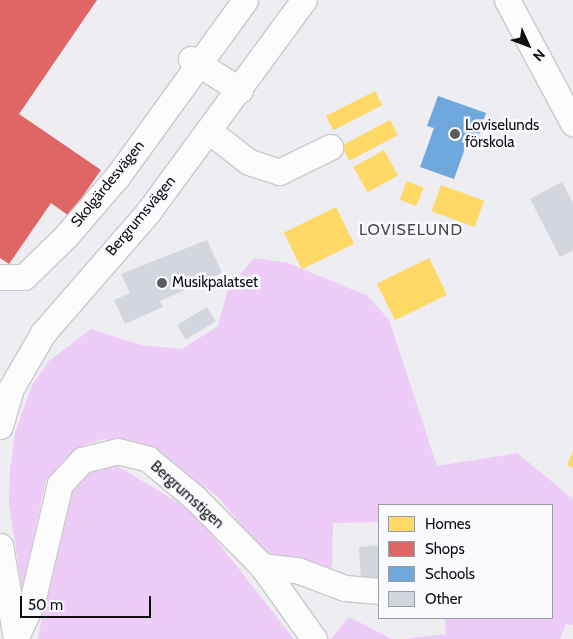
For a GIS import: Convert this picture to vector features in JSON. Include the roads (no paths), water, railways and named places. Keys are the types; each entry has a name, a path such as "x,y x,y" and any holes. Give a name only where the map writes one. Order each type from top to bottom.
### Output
{"street":[{"name":"Skolgärdesvägen","path":"0,277 24,276 40,264 117,177 195,62 245,0"},
{"path":"506,0 564,82 573,124"},
{"name":"Bergrumsvägen","path":"0,426 10,390 43,333 148,212 240,90 300,4"},
{"path":"195,62 240,90"},
{"path":"209,131 249,162 278,172 330,147"},
{"name":"Bergrumstigen","path":"16,638 32,602 60,484 82,460 98,453 117,451 148,459 195,498 262,566 314,639"},
{"path":"0,546 16,638"},
{"path":"262,566 297,570 345,588 378,591"}],"place":[{"name":"Loviselunds förskola","path":"455,134"},
{"name":"Musikpalatset","path":"162,283"}],"district":[{"name":"LOVISELUND","path":"411,230"}]}
